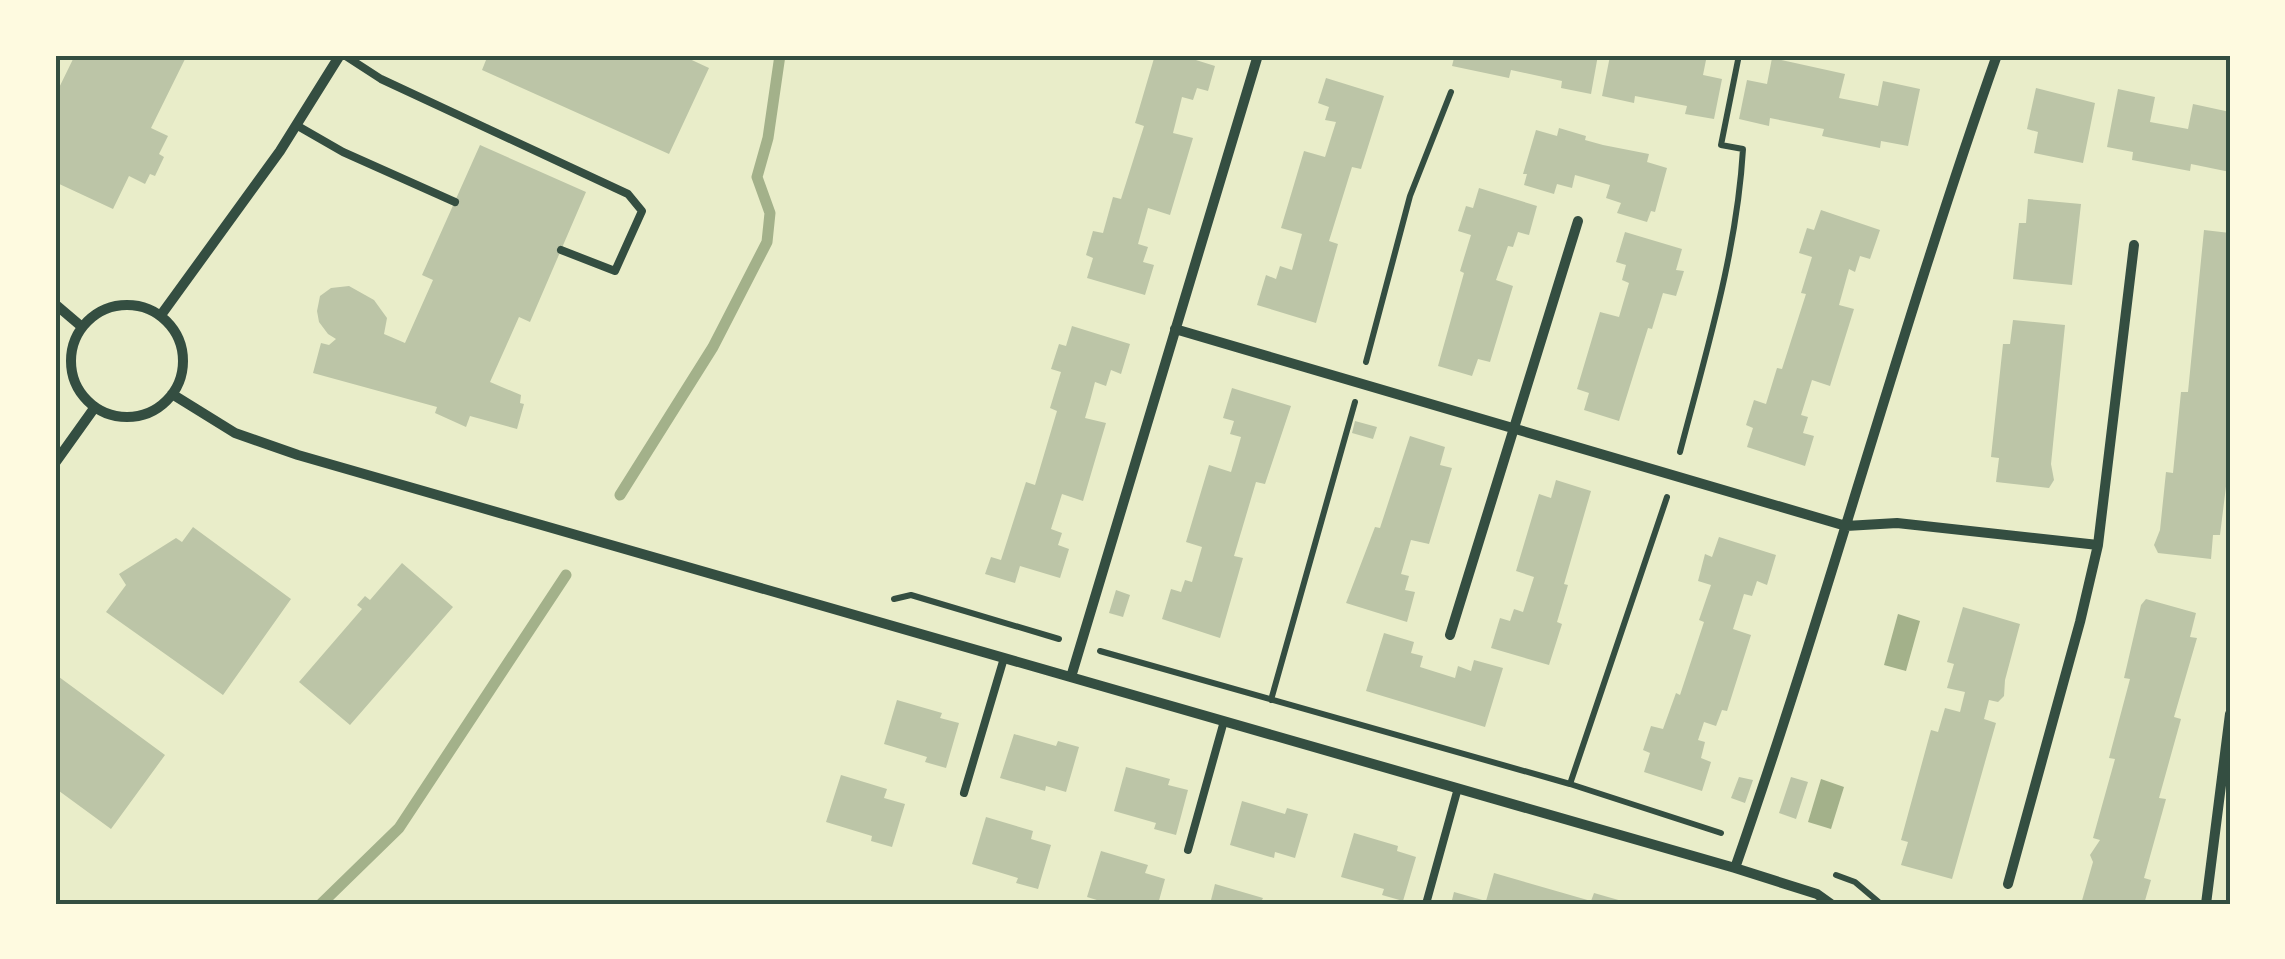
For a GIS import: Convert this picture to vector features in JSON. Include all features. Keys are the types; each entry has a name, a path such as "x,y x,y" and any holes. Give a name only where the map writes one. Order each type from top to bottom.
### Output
{"street":[{"path":"160,316 342,55"},
{"path":"1070,677 1258,55"},
{"path":"1736,868 1941,213 1997,55"},
{"path":"1450,635 1578,221"},
{"path":"2008,884 2098,545 2134,245"},
{"path":"55,304 82,327"},
{"path":"126,304 138,305 160,316 177,334 183,359 172,394 164,404 142,415 118,416 95,407 80,391 72,370 72,347 82,327 102,310 126,304"},
{"path":"1175,328 1846,526 1898,523 2098,545"},
{"path":"172,394 234,432 298,456 1736,868 1817,894 1831,904"},
{"path":"55,463 95,407"},
{"path":"2206,904 2230,714"}],"lane":[{"path":"342,55 381,79 628,194 642,211 615,271 561,250"},
{"path":"296,125 343,152 455,202"},
{"path":"964,793 1004,658"},
{"path":"1188,850 1224,721"},
{"path":"1426,904 1458,788"}],"path":[{"path":"1721,144 1739,55"},
{"path":"856,616 911,595 1570,784 1745,840"},
{"path":"1818,868 1855,882 1881,904"}],"shaded area":[{"path":"1898,614 1920,621 1906,671 1884,665"},
{"path":"1821,779 1844,787 1831,829 1808,822"}],"building":[{"path":"75,55 187,55 151,128 168,136 155,176 150,174 145,184 129,176 113,209 55,182 55,96"},
{"path":"488,55 681,55 709,68 669,154 482,70"},
{"path":"1155,55 1180,55 1215,66 1208,91 1197,88 1193,100 1182,97 1173,133 1193,138 1170,215 1148,208 1138,244 1148,247 1143,262 1154,265 1145,295 1087,278 1093,258 1086,255 1093,231 1103,233 1113,197 1121,199 1144,126 1135,123"},
{"path":"1446,55 1598,55 1591,94 1561,88 1562,81 1511,70 1509,78 1452,66 1454,58"},
{"path":"1631,55 1707,55 1703,75 1722,79 1714,119 1685,114 1687,106 1635,96 1634,103 1602,96 1610,56 1630,60"},
{"path":"1772,58 1845,74 1839,98 1878,106 1883,81 1920,89 1908,146 1881,141 1880,148 1822,136 1824,129 1770,118 1769,126 1739,119 1747,80 1767,84"},
{"path":"1326,78 1384,96 1361,169 1352,167 1329,241 1338,244 1316,323 1257,305 1266,275 1276,279 1280,266 1292,270 1302,234 1281,228 1304,151 1325,157 1336,122 1325,120 1329,107 1318,103"},
{"path":"2036,88 2095,103 2083,163 2034,153 2038,132 2027,129"},
{"path":"2118,89 2155,97 2150,122 2188,129 2193,104 2230,112 2230,172 2191,164 2190,171 2132,160 2133,152 2107,147"},
{"path":"1559,128 1586,136 1585,140 1649,154 1647,162 1667,168 1655,212 1651,211 1647,222 1617,213 1621,203 1606,198 1610,185 1575,175 1572,188 1557,184 1554,194 1524,185 1527,174 1523,174 1536,130 1557,136"},
{"path":"480,145 586,192 530,322 519,317 490,382 521,395 520,403 524,404 517,429 470,416 466,427 435,413 437,407 313,373 321,343 329,345 336,339 319,322 317,311 320,296 331,288 349,286 374,300 387,318 384,334 405,343 433,280 422,275"},
{"path":"1479,188 1537,206 1529,235 1518,232 1513,247 1508,246 1496,280 1513,286 1490,362 1478,359 1472,376 1438,366 1471,235 1458,231 1466,206 1473,208"},
{"path":"2028,199 2081,204 2072,285 2013,279 2019,223 2026,223"},
{"path":"1821,210 1880,230 1870,259 1860,256 1855,272 1849,269 1839,305 1854,309 1830,386 1812,380 1801,415 1808,417 1803,433 1814,436 1805,466 1747,447 1753,428 1746,425 1754,400 1766,404 1777,368 1782,369 1806,294 1801,293 1812,257 1799,253 1807,228 1814,230"},
{"path":"2204,230 2230,233 2230,454 2220,535 2213,535 2211,559 2158,553 2154,545 2160,530 2166,472 2173,473 2181,392 2188,392"},
{"path":"1625,232 1682,249 1676,270 1684,271 1676,296 1663,293 1619,421 1584,410 1589,393 1577,389 1600,312 1619,317 1629,283 1622,280 1626,265 1616,262"},
{"path":"2013,320 2065,325 2051,464 2054,480 2049,488 1996,482 1999,458 1991,457 2003,344 2010,344"},
{"path":"1072,326 1130,344 1121,374 1111,370 1106,386 1095,382 1085,418 1106,423 1083,501 1062,494 1051,529 1062,533 1058,545 1069,549 1060,578 1020,566 1015,583 985,574 991,557 1001,560 1026,482 1035,485 1057,411 1050,408 1061,372 1051,369 1059,344 1066,346"},
{"path":"1232,388 1291,406 1265,484 1256,482 1234,556 1243,558 1220,638 1162,619 1171,589 1181,592 1185,580 1192,582 1202,547 1186,542 1209,465 1231,472 1241,437 1230,434 1234,421 1223,418"},
{"path":"1355,421 1377,427 1373,439 1352,433"},
{"path":"1410,436 1445,447 1440,465 1452,468 1429,544 1411,540 1401,574 1409,576 1405,590 1415,592 1407,622 1346,603 1375,527 1380,528"},
{"path":"1556,480 1591,491 1564,584 1568,585 1557,622 1562,624 1549,665 1491,648 1500,618 1510,621 1514,609 1523,612 1534,577 1516,571 1539,494 1551,498"},
{"path":"193,527 291,599 223,695 106,612 126,585 119,574 176,538 182,542"},
{"path":"1719,537 1776,555 1767,585 1757,581 1752,596 1744,594 1733,629 1751,635 1727,711 1722,710 1716,726 1704,722 1698,740 1705,742 1701,758 1711,762 1702,791 1644,772 1650,753 1643,750 1651,726 1663,729 1676,693 1680,695 1704,622 1699,620 1711,585 1698,581 1705,554 1712,557"},
{"path":"402,563 453,607 350,725 299,682 362,609 357,605 365,596 370,600"},
{"path":"1116,590 1130,595 1123,617 1109,613"},
{"path":"2146,599 2196,613 2190,637 2197,638 2174,717 2181,719 2159,798 2166,799 2144,878 2151,880 2144,904 2081,904 2093,862 2090,855 2100,840 2093,838 2115,759 2109,758 2130,679 2124,678 2141,605"},
{"path":"1963,607 2020,624 2004,696 1998,702 1989,700 1984,719 1996,723 1952,879 1901,865 1908,842 1901,840 1931,730 1938,732 1945,708 1960,712 1965,692 1947,688 1954,664 1947,662"},
{"path":"1384,633 1414,642 1411,653 1423,656 1420,667 1455,678 1458,666 1471,671 1474,660 1503,668 1485,727 1366,691"},
{"path":"55,674 165,755 111,829 55,788"},
{"path":"897,700 942,713 940,718 959,723 946,768 925,762 927,757 884,744"},
{"path":"1014,734 1056,746 1058,741 1079,747 1066,792 1046,786 1045,791 1000,778"},
{"path":"1126,767 1170,779 1168,785 1188,790 1176,835 1154,829 1156,823 1114,811"},
{"path":"841,775 887,789 884,798 905,804 892,847 871,841 872,836 826,822"},
{"path":"1739,777 1753,780 1745,803 1731,798"},
{"path":"1791,777 1808,782 1796,819 1779,813"},
{"path":"1242,801 1285,814 1287,808 1308,814 1295,858 1275,852 1274,858 1230,845"},
{"path":"986,817 1033,831 1031,839 1051,845 1038,889 1016,883 1018,878 972,864"},
{"path":"1354,833 1398,846 1397,851 1416,857 1403,901 1382,895 1384,889 1341,877"},
{"path":"1101,851 1148,865 1145,873 1165,879 1158,904 1110,904 1087,897"},
{"path":"1494,873 1591,901 1594,893 1622,901 1451,904 1454,892 1486,901"},
{"path":"1215,884 1263,898 1260,904 1210,904"}],"waterway":[{"path":"620,495 713,347 767,242 770,213 757,177 768,138 780,55"},
{"path":"321,904 399,828 566,575"}]}
